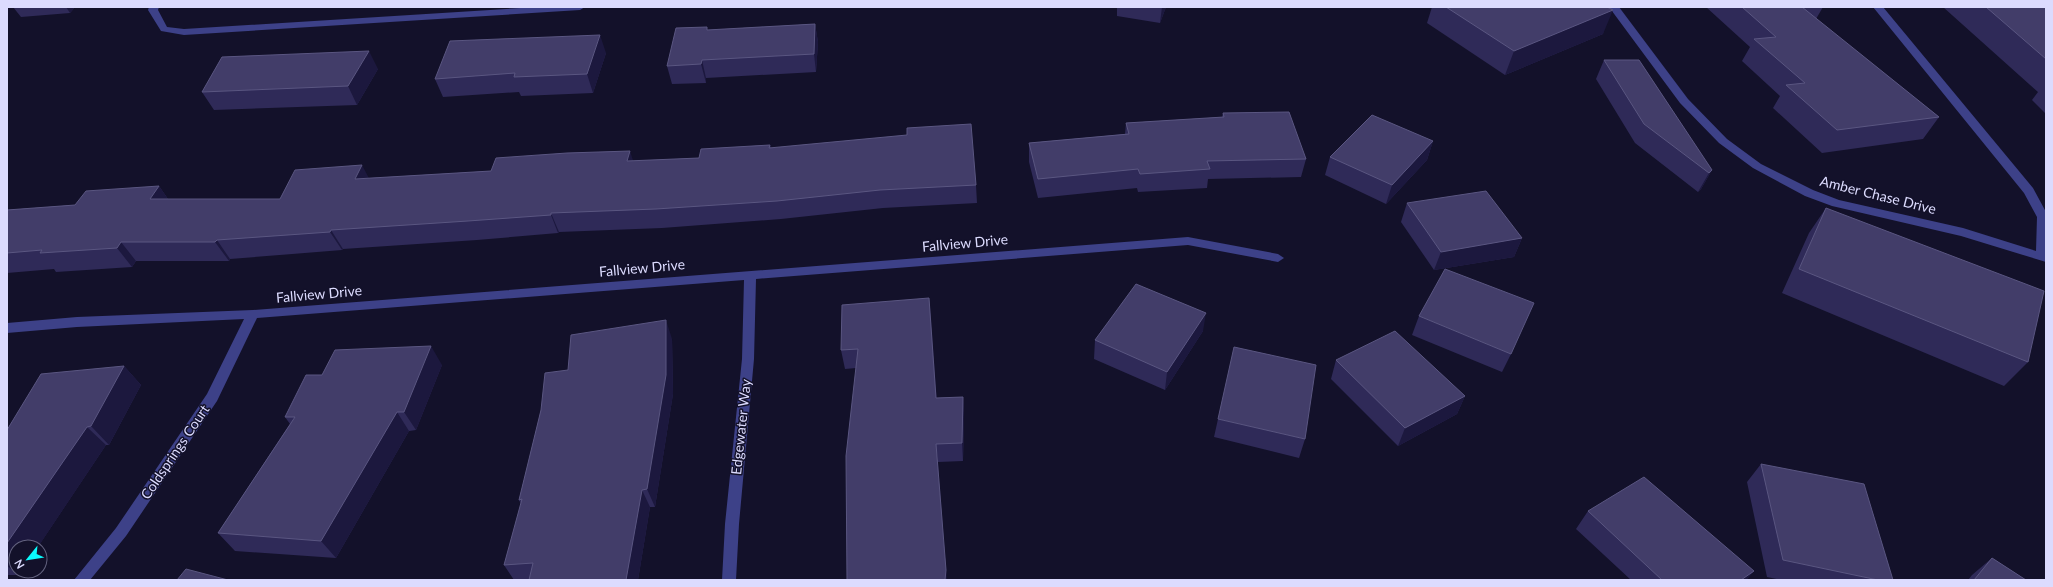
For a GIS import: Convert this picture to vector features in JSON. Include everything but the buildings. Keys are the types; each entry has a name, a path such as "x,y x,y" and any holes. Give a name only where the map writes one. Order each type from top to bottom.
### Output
{"street":[{"path":"154,7 153,10 164,29 184,32 580,7"},
{"name":"Amber Chase Drive","path":"1614,7 1684,101 1723,141 1757,166 1809,193 1836,203 1963,232 2044,257 2043,218 2028,191 1878,7"},
{"name":"Fallview Drive","path":"7,328 77,322 253,314 1188,241 1278,258"},
{"name":"Edgewater Way","path":"729,580 748,360 750,274"},
{"name":"Coldsprings Court","path":"81,580 122,532 212,397 253,314"}]}
